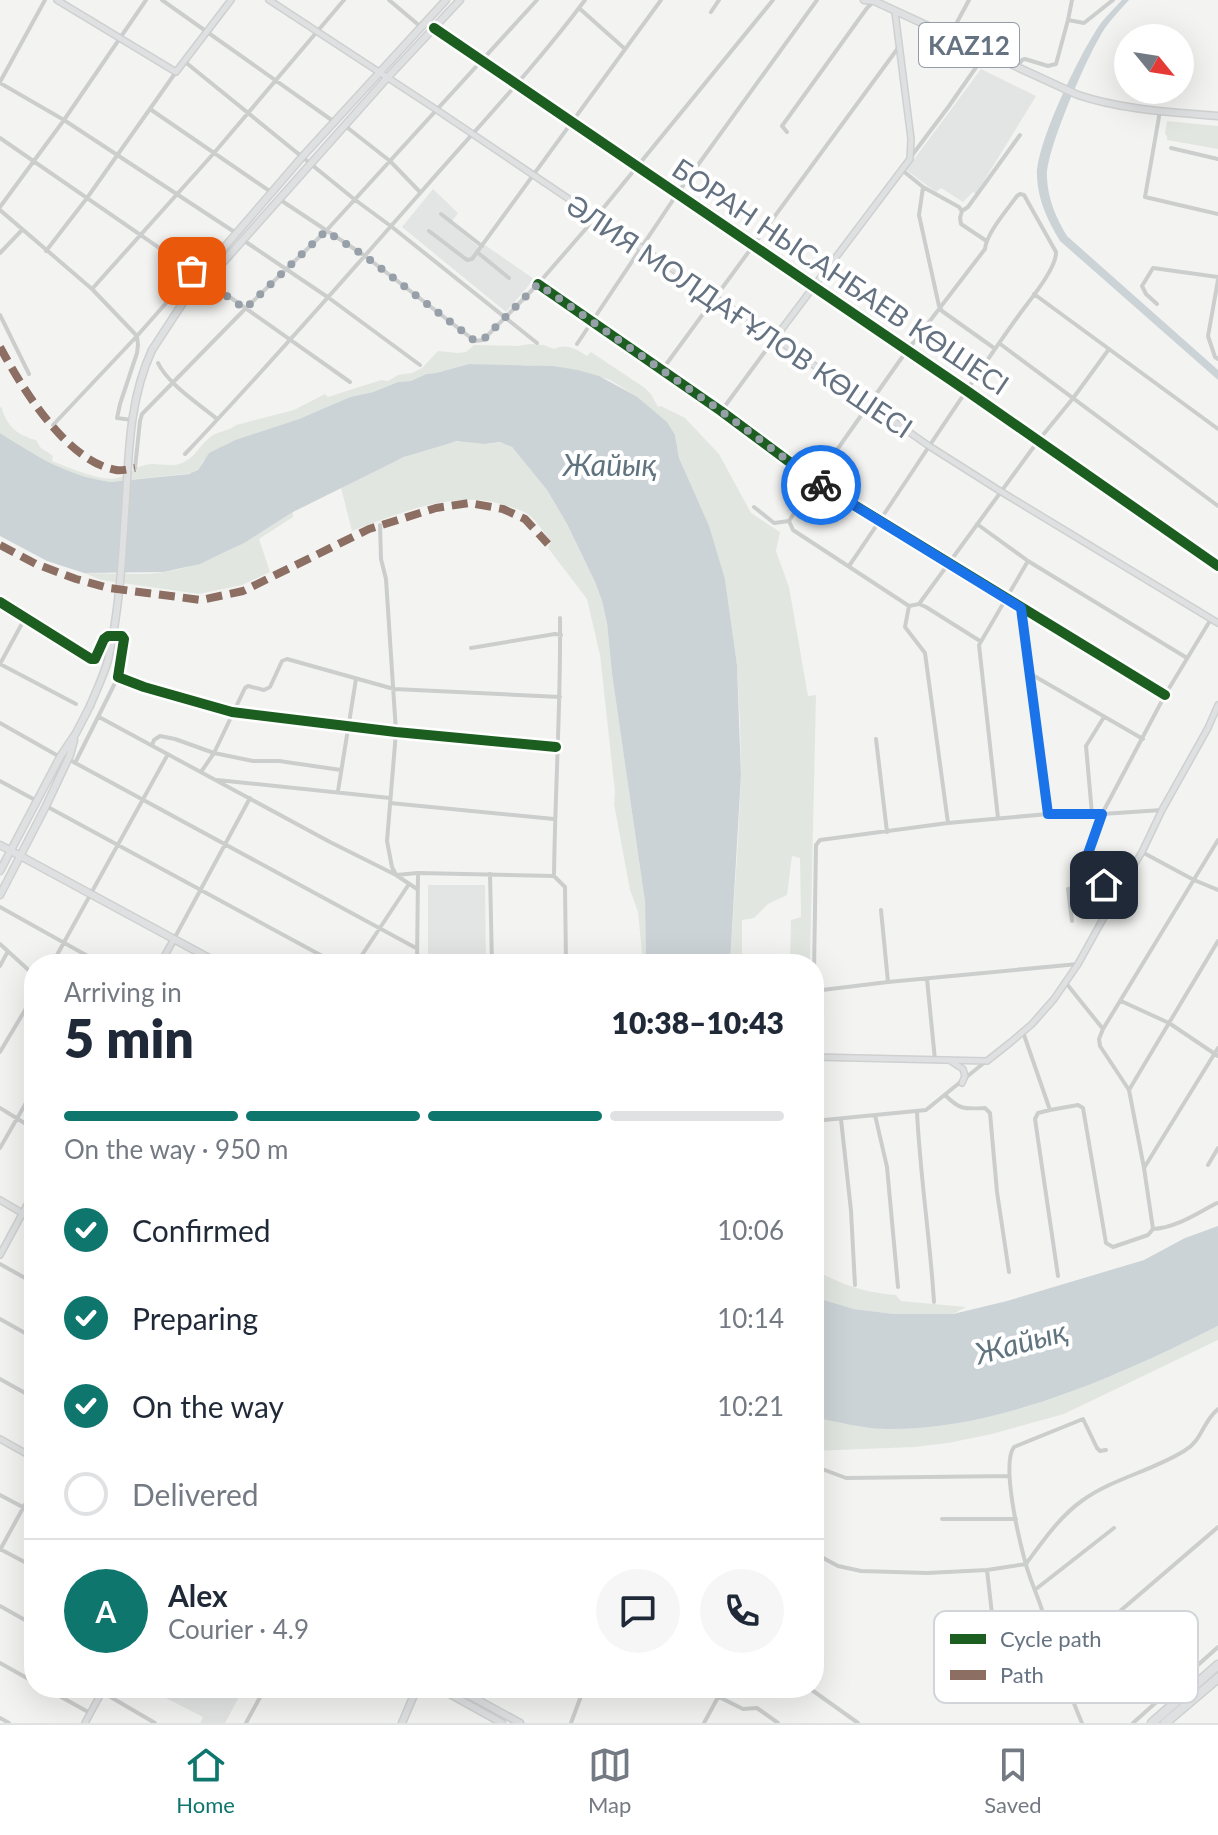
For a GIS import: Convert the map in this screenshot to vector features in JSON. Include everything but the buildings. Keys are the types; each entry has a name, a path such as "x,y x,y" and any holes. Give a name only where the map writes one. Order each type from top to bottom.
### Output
{"highway":[{"path":"1198,1683 1218,1665"},
{"path":"1198,1695 1218,1678"},
{"path":"1152,1723 1175,1703"},
{"path":"1165,1723 1189,1703"}],"main road":[{"path":"57,0 176,72 231,0"},
{"name":"ӘЛИЯ МОЛДАҒҰЛОВ КӨШЕСІ","path":"269,0 596,217 929,446 1216,622"},
{"path":"0,895 46,806 107,662 120,580 132,416 138,387 152,350 236,233 446,0"},
{"path":"203,278 243,240 460,0"},
{"name":"KAZ12","path":"864,0 873,1 1078,95 1105,103 1218,116"},
{"path":"775,338 910,159 911,139 895,12"},
{"path":"824,1058 987,1061 1023,1032 1054,999 1078,964 1142,852 1218,705"},
{"path":"0,871 64,758"},
{"path":"0,845 202,954"},
{"path":"166,954 174,939"},
{"path":"948,1060 963,1069 965,1076 962,1083"},
{"path":"0,1200 22,1213"},
{"path":"0,1255 24,1210"},
{"path":"0,1439 24,1452"},
{"path":"85,1723 98,1698"},
{"path":"402,1723 412,1698"},
{"path":"457,1698 502,1723"},
{"path":"477,1698 520,1723"}],"street":[{"path":"45,0 0,83 64,120 236,233"},
{"path":"140,421 117,418 137,353 137,336 92,289 0,209 146,0"},
{"path":"162,0 334,122"},
{"path":"92,289 249,113 344,0"},
{"path":"389,0 421,27"},
{"path":"135,468 142,414 326,231 537,0"},
{"path":"185,454 392,227 585,0"},
{"path":"429,231 467,260 472,259 661,0"},
{"path":"711,12 719,0"},
{"path":"279,199 365,256 475,341 483,340 538,284 596,217 773,0"},
{"path":"577,344 677,194 817,0"},
{"path":"949,37 969,0"},
{"path":"1017,67 1025,59 1048,66 1056,64 1072,0"},
{"path":"1068,20 1084,23 1113,0"},
{"path":"787,132 782,126 873,1"},
{"path":"579,8 625,49"},
{"name":"БОРАН НЫСАНБАЕВ КӨШЕСІ","path":"434,28 1218,566"},
{"path":"662,370 898,48"},
{"path":"910,159 986,53"},
{"path":"184,61 537,343"},
{"path":"46,251 176,72"},
{"path":"150,109 271,192"},
{"path":"1160,111 1145,197 1218,214"},
{"path":"344,125 390,161 420,193"},
{"path":"962,211 1020,135"},
{"path":"0,138 350,382"},
{"path":"1171,148 1218,159"},
{"path":"902,170 923,187 959,207 962,211 961,224 985,240"},
{"path":"923,187 919,215 939,306 994,348"},
{"path":"754,507 774,523 789,521 907,350 985,249 985,240 1017,196 1024,195 1056,252 1056,259 849,566"},
{"path":"441,214 482,246"},
{"path":"0,253 22,230"},
{"path":"243,240 420,365"},
{"path":"477,252 509,278"},
{"path":"1157,304 1142,286 1153,268 1218,278 1208,336 1218,359"},
{"path":"53,425 137,336 192,271"},
{"path":"538,284 721,411 815,481 1165,695"},
{"path":"1034,294 1218,429"},
{"path":"0,315 29,374"},
{"path":"721,411 775,338"},
{"path":"999,343 1218,506"},
{"path":"789,521 793,530 909,606 919,604 1000,491 1109,349"},
{"path":"158,363 173,382 217,420"},
{"path":"977,524 1028,561 1188,658"},
{"path":"380,525 396,732 387,841 396,875"},
{"path":"998,818 980,641 1028,561"},
{"path":"0,602 91,659 95,659 108,636 122,636 124,639 118,677 75,763"},
{"path":"919,604 980,641"},
{"path":"909,606 905,627 925,653 948,823"},
{"path":"1021,608 1048,814"},
{"path":"25,618 0,664 76,704"},
{"path":"554,876 560,618"},
{"path":"1086,887 1084,865 1102,814 1165,695 1216,622"},
{"path":"471,648 561,635"},
{"path":"201,772 214,753 245,688 264,690 270,687 282,661 287,659 394,689 560,697"},
{"path":"1029,673 1143,739"},
{"path":"118,677 232,712 556,747"},
{"path":"338,791 356,679"},
{"path":"99,717 417,889"},
{"path":"1092,814 1086,746 1104,717"},
{"path":"0,723 416,948"},
{"path":"152,746 160,736 253,761 279,761 341,770"},
{"path":"876,739 887,832"},
{"path":"58,954 168,754"},
{"path":"215,780 338,791 554,819"},
{"path":"0,781 37,801"},
{"path":"174,939 250,798"},
{"path":"46,806 319,954"},
{"path":"814,954 817,842 998,818 1162,810"},
{"path":"1058,1276 1035,1119 1038,1113 1050,1110 1078,1105 1083,1108 1106,1243 1113,1247 1148,1235 1153,1229 1129,1090 1100,1046 1099,1039 1218,840"},
{"path":"1142,852 1218,890"},
{"path":"416,954 418,873"},
{"path":"490,874 492,954"},
{"path":"396,875 554,876 565,887 566,954"},
{"path":"1072,921 1068,889 1123,883"},
{"path":"363,954 409,884"},
{"path":"0,907 84,954"},
{"path":"881,910 888,982"},
{"path":"1129,1090 1218,941"},
{"path":"0,944 24,966"},
{"path":"0,966 8,951"},
{"path":"824,990 1078,964"},
{"path":"927,979 935,1060"},
{"path":"1066,983 1103,1029"},
{"path":"1121,1001 1169,1023 1216,1055"},
{"path":"0,1052 24,1012"},
{"path":"1023,1032 1050,1110"},
{"path":"1144,1168 1218,1048"},
{"path":"824,1120 926,1110 987,1061"},
{"path":"945,1095 955,1105 965,1109 985,1108 990,1113 997,1192 1009,1272"},
{"path":"0,1148 24,1107"},
{"path":"0,1108 24,1123"},
{"path":"917,1112 934,1302"},
{"path":"875,1115 887,1167 898,1287"},
{"path":"841,1119 855,1285"},
{"path":"1208,1165 1218,1148"},
{"path":"1153,1229 1180,1222 1217,1203"},
{"path":"0,1264 24,1277"},
{"path":"0,1319 24,1332"},
{"path":"0,1379 24,1392"},
{"path":"824,1558 838,1566 861,1571 927,1573 987,1570 1026,1564 1047,1535 1081,1501 1184,1451 1197,1442 1208,1419 1218,1409"},
{"path":"1043,1611 1026,1564 1016,1519 1009,1476 1011,1449 1083,1419 1097,1448 1106,1450"},
{"path":"824,1470 846,1478 1009,1476"},
{"path":"0,1495 23,1507 0,1549 24,1562"},
{"path":"942,1519 1016,1519"},
{"path":"1120,1611 1218,1527"},
{"path":"1036,1589 1114,1528"},
{"path":"987,1570 992,1611"},
{"path":"0,1606 24,1619"},
{"path":"1198,1665 1218,1647"},
{"path":"0,1663 24,1676"},
{"path":"63,1698 90,1713"},
{"path":"116,1698 155,1723"},
{"path":"246,1723 260,1698"},
{"path":"571,1723 580,1698"},
{"path":"704,1723 718,1698"},
{"path":"721,1698 743,1709 757,1708 778,1723"},
{"path":"823,1698 858,1723"},
{"path":"1075,1703 1082,1723"},
{"path":"1133,1723 1155,1703"},
{"path":"0,1718 9,1723"}],"shaded area":[{"path":"981,69 1036,96 976,194 973,192 963,202 941,188 936,192 906,170"},
{"path":"1167,121 1218,126 1218,149 1167,140"},
{"path":"433,189 458,213 451,223 480,248 485,245 534,279 506,312 402,227"},
{"path":"474,345 567,347 587,356 591,352 645,388 658,407 685,418 719,454 751,513 780,532 776,551 789,587 808,696 816,695 810,954 790,954 791,920 801,917 800,858 792,856 787,895 768,904 754,918 742,920 742,954 731,954 741,775 737,665 725,579 679,458 675,435 636,396 610,380 578,370 469,364 350,397 299,419 235,440 203,461 194,473 110,482 62,470 0,433 0,407 14,429 36,440 53,456 52,461 94,476 117,478 145,465 182,463 212,436 236,425 294,410 325,394 328,397 412,373 422,368 438,351 466,352"},
{"path":"451,442 504,442 512,447 547,490 595,582 607,623 645,902 646,954 642,954 638,912 630,890 614,804 600,655 587,599 548,548 551,541 533,518 524,512 489,501 449,501 429,505 352,531 341,488 419,451"},
{"path":"293,512 293,517 259,539 270,572 242,585 199,594 101,580 84,573 145,574 183,568 232,549"},
{"path":"428,885 485,885 486,954 428,954"},
{"path":"824,1275 854,1287 896,1295 901,1301 966,1307 953,1314 894,1314 854,1309 824,1300"},
{"path":"1218,1326 1218,1340 1064,1414 948,1443 824,1451 824,1420 887,1429 930,1427 973,1420 1058,1397"},
{"path":"166,1698 239,1698 225,1723 200,1723 203,1717"}],"water":[{"path":"1122,0 1129,0 1098,40 1060,125 1048,165 1051,201 1067,236 1218,370 1218,380 1060,241 1039,194 1038,162 1061,98 1092,36"},
{"name":"Жайық","path":"469,364 553,366 578,370 599,376 636,396 667,422 675,435 679,458 709,526 725,579 737,665 741,775 731,954 646,954 645,902 602,601 567,524 547,490 512,447 500,442 457,441 404,457 293,512 244,543 200,564 164,572 84,573 47,561 0,536 0,433 52,464 94,479 110,482 189,474 198,470 209,453 235,440 299,419 350,397"},
{"name":"Жайық","path":"1218,1226 1218,1326 1099,1381 1015,1410 930,1427 868,1428 824,1420 824,1300 854,1309 894,1314 953,1314 1144,1260 1185,1238"}],"marked path":[{"path":"0,347 33,402 63,438 98,464 116,470 135,468"},
{"path":"0,545 36,564 76,579 109,588 201,600 243,591 369,529 436,508 469,503 503,509 525,519 548,544"}],"cycle path":[{"path":"434,28 1218,566"},
{"path":"538,284 721,411 815,481 1165,695"},
{"path":"0,602 91,659 95,659 108,636 122,636 118,677 232,712 556,747"}],"way so far":[{"path":"192,271 245,309 326,231 365,256 475,341 483,340 538,284 721,411 821,485"}],"route":[{"path":"821,485 1021,608 1048,814 1102,814 1084,865 1086,887 1104,885"}]}
